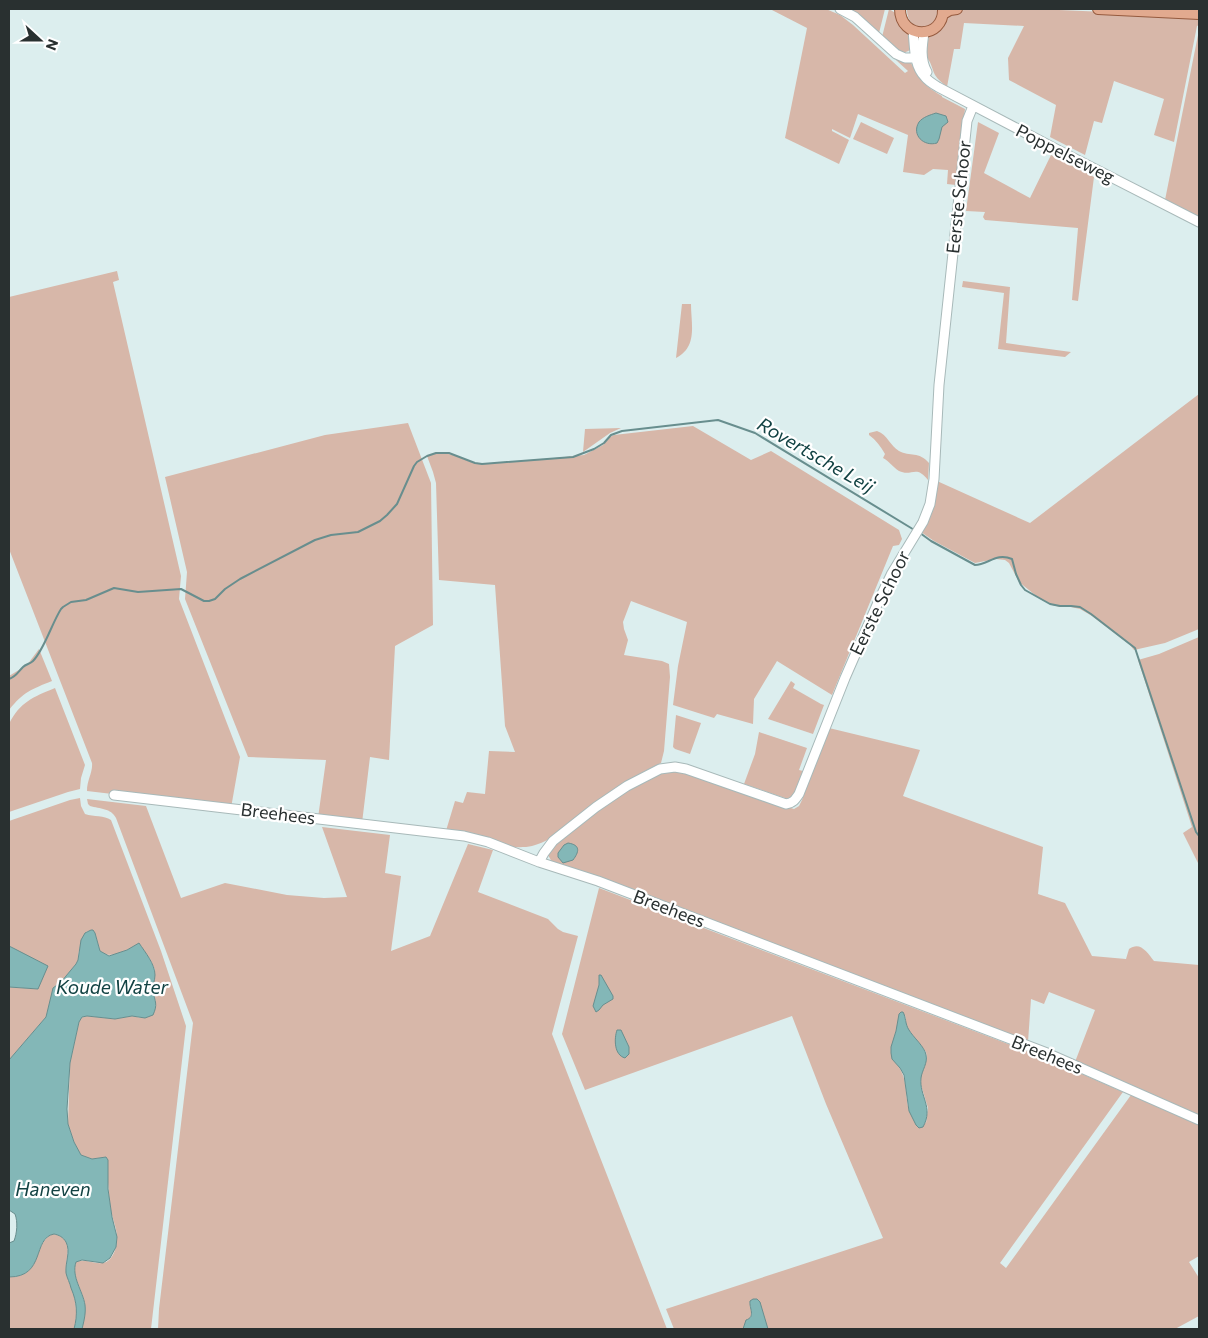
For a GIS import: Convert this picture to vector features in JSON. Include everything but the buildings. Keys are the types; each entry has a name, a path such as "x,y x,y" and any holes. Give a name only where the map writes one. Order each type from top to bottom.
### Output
{"main road":[{"path":"897,10 904,24 913,31 924,33 937,27 941,21 943,11 957,9"},
{"path":"1098,9 1199,14"}],"street":[{"path":"840,9 855,17 896,54 905,58 915,58"},
{"name":"Poppelseweg","path":"913,31 915,58 926,79 972,106 1199,222"},
{"path":"924,33 922,58 933,83"},
{"name":"Eerste Schoor","path":"539,862 553,841 596,807 627,786 660,769 675,767 686,769 786,804 790,804 799,794 845,678 880,598 892,573 927,514 933,491 939,385 945,324 968,121 972,106"},
{"name":"Breehees","path":"114,795 464,836 488,842 539,862 598,881 1047,1053 1199,1120"}],"shaded area":[{"path":"770,9 826,9 840,15 905,73 908,71 896,60 899,58 910,61 920,78 930,89 965,109 956,185 947,184 948,170 933,169 924,175 903,172 908,135 858,114 850,138 832,129 832,131 849,140 839,164 785,138 807,28"},
{"path":"845,9 885,9 879,33"},
{"path":"889,9 897,14 910,34 911,49 907,52 891,47 882,37"},
{"path":"907,9 937,9 936,17 928,26 917,26 908,17"},
{"path":"970,9 1036,9 1199,16 1199,25 1197,26 1174,142 1154,135 1164,99 1114,81 1102,123 1094,121 1085,155 1050,137 1056,105 1009,80 1008,58 1024,26 964,23 960,49 954,49 947,87 936,77 926,57 926,39 950,15"},
{"path":"1199,30 1199,217 1165,200"},
{"path":"861,122 894,138 887,154 853,139"},
{"path":"978,122 999,133 984,173 1030,198 1051,155 1094,177 1078,301 1072,300 1078,228 985,220 983,217 985,212 966,211"},
{"path":"117,271 119,280 113,282 181,576 179,599 240,757 231,808 87,791 92,763 9,549 9,297"},
{"path":"963,281 1010,287 1006,343 1071,352 1065,357 998,349 1004,293 962,287"},
{"path":"682,304 691,304 692,334 688,348 676,358"},
{"path":"1199,394 1199,629 1165,643 1134,650 1092,616 1080,609 1052,605 1040,599 1019,582 1009,563 1005,560 996,559 975,563 921,532 937,481 1030,523"},
{"path":"408,423 431,483 433,625 395,646 389,760 370,757 362,823 318,818 326,760 248,757 185,599 187,572 165,477 325,435"},
{"path":"693,426 751,460 771,451 899,530 902,539 899,545 893,546 832,695 777,661 754,699 753,724 717,714 714,718 673,705 678,666 687,622 631,601 623,622 628,640 624,655 662,661 669,664 670,677 664,751 661,763 618,787 542,843 523,847 501,846 445,834 455,801 463,803 467,792 485,794 489,751 515,752 505,726 495,585 439,580 436,483 427,456 443,453 450,454 482,464 584,455 603,445 614,435"},
{"path":"621,428 610,433 583,452 585,429"},
{"path":"877,431 884,435 899,451 925,459 929,463 928,480 924,475 917,472 907,473 899,471 883,458 885,454 869,435 869,433"},
{"path":"1199,637 1199,865 1183,833 1192,827 1138,660 1159,654"},
{"path":"39,649 52,681 28,692 9,710 9,676 27,665"},
{"path":"791,681 795,684 793,688 824,705 813,734 768,719"},
{"path":"55,688 85,765 80,789 9,812 9,724 18,710 28,701"},
{"path":"676,715 701,723 690,754 673,747"},
{"path":"829,728 920,750 903,796 1043,847 1038,894 1065,903 1092,956 1126,959 1129,949 1137,946 1149,954 1154,961 1199,965 1199,1115 1075,1062 1095,1010 1049,992 1044,1004 1031,999 1028,1042 552,862 548,855 556,844 614,798 657,774 676,769 794,809 799,806 802,800"},
{"path":"759,732 807,748 799,770 803,771 793,797 788,799 744,784 755,754"},
{"path":"80,798 85,814 105,817 111,820 161,951 186,1026 151,1329 82,1329 85,1305 76,1279 76,1262 106,1262 113,1255 116,1248 117,1235 110,1204 106,1157 92,1159 81,1155 68,1124 70,1063 80,1018 87,1016 115,1019 132,1016 142,1018 156,1006 153,991 155,970 150,959 139,944 120,953 105,954 100,951 95,933 87,931 79,950 76,964 61,982 55,986 46,1017 9,1060 9,987 38,989 15,949 9,946 9,821"},
{"path":"87,799 146,806 181,898 225,883 287,895 324,898 347,897 322,827 390,835 385,873 401,876 391,951 430,936 468,844 493,850 478,892 548,919 563,932 578,936 552,1034 667,1329 158,1329 193,1023 116,818 111,812 90,806"},
{"path":"599,888 1050,1060 1123,1092 1000,1263 1006,1268 1131,1095 1199,1125 1199,1256 1189,1262 1199,1278 1199,1316 1175,1329 768,1329 750,1304 751,1316 746,1321 743,1329 674,1329 666,1309 883,1238 826,1104 792,1016 585,1090 562,1034","holes":["905,1015 907,1028 926,1052 927,1058 921,1076 921,1085 928,1108 926,1123 909,1111 904,1077 892,1059 896,1030"]},
{"path":"51,1234 62,1237 67,1244 66,1271 76,1308 74,1329 9,1329 9,1277 19,1276 32,1267 45,1240"}],"water":[{"path":"936,113 946,116 948,122 942,127 937,143 923,142 917,131 919,122 927,116"},
{"path":"568,843 577,847 577,854 573,860 563,863 558,857 558,853"},
{"name":"Haneven","path":"91,930 95,933 100,951 109,956 127,950 139,943 155,971 153,989 156,1005 153,1015 145,1018 132,1016 115,1019 87,1016 82,1017 79,1022 70,1063 68,1124 81,1155 92,1159 106,1157 108,1160 108,1189 117,1237 116,1247 110,1258 103,1263 82,1260 76,1262 75,1273 84,1300 85,1311 82,1329 74,1329 76,1303 66,1273 68,1253 66,1242 62,1238 54,1234 47,1237 29,1271 21,1275 9,1277 9,1243 14,1241 17,1224 15,1214 9,1210 9,1060 46,1017 53,988 61,982 76,964 81,940 85,933"},
{"path":"9,946 48,966 38,989 9,987"},
{"path":"599,975 601,975 613,999 596,1012 593,1006 599,985"},
{"path":"901,1012 904,1014 909,1030 926,1055 921,1084 927,1113 923,1127 919,1128 909,1111 904,1075 892,1059 891,1053"},
{"path":"617,1030 621,1030 629,1047 629,1054 625,1058 617,1050 615,1038"},
{"path":"757,1299 760,1302 768,1329 743,1329 746,1320 751,1317 750,1301"}],"waterway":[{"name":"Rovertsche Leij","path":"9,679 37,656 61,609 71,602 86,600 114,588 138,592 181,589 204,601 215,599 225,589 240,579 315,540 331,535 358,532 380,521 397,504 417,462 436,453 449,453 482,464 573,457 594,449 604,443 611,435 622,431 718,420 755,433 916,531"},
{"name":"Rovertsche Leij","path":"920,533 975,565 1001,557 1012,559 1016,574 1025,590 1050,604 1080,607 1135,648 1196,832 1199,836"}],"water label":[{"name":"Koude Water","path":"112,987"}]}
